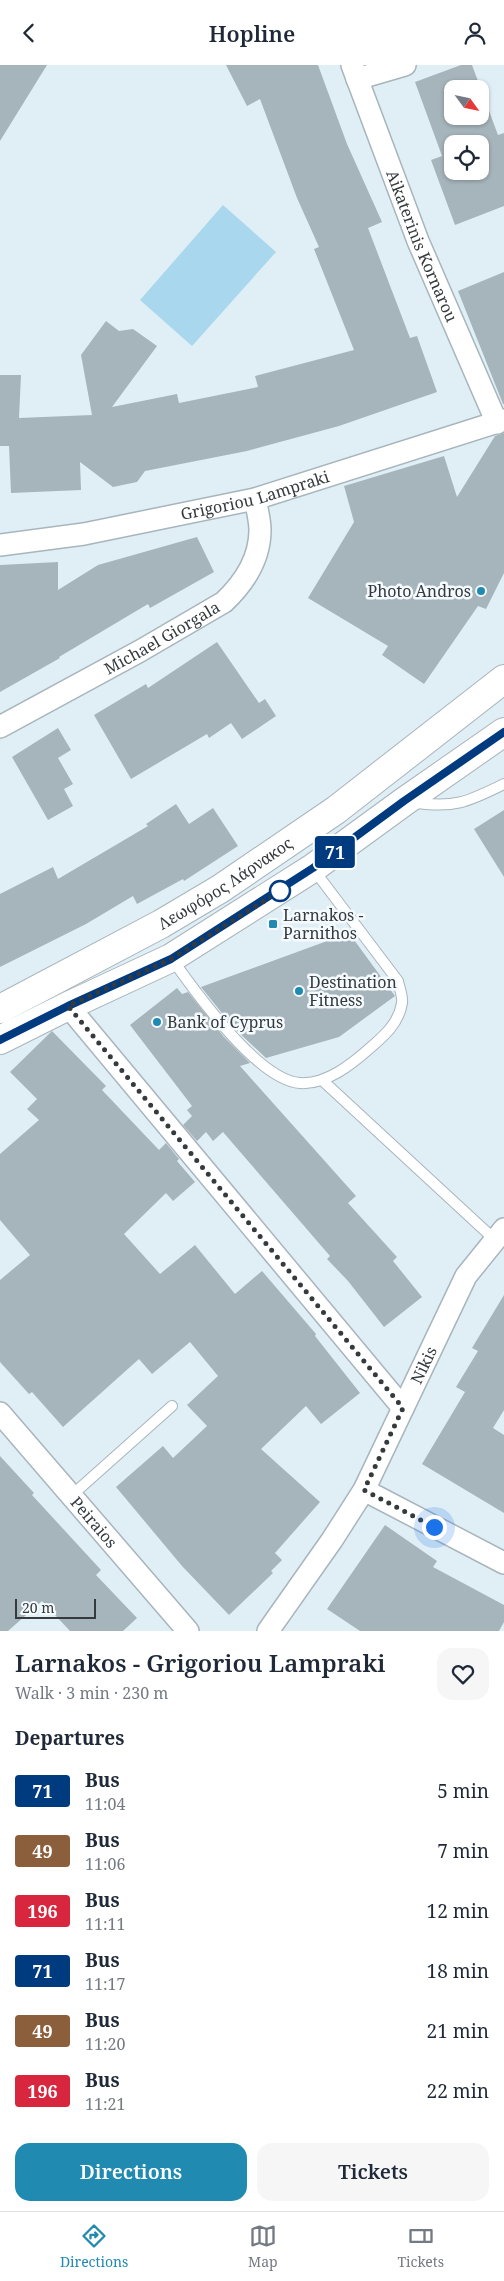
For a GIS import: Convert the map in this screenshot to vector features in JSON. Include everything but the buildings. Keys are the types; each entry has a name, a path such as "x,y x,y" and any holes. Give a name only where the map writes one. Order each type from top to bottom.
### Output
{"main road":[{"name":"Λεωφόρος Λάρνακος","path":"0,1009 161,924 220,889 336,810 504,679"},
{"path":"0,1040 68,1006 171,959 313,868 404,801 504,732"}],"street":[{"path":"355,72 405,65"},
{"name":"Aikaterinis Kornarou","path":"355,72 418,241 501,422"},
{"name":"Grigoriou Lampraki","path":"0,545 84,534 255,499 501,422"},
{"name":"Michael Giorgala","path":"0,727 140,651 224,602 236,591 248,575 256,555 260,530 255,499"},
{"path":"68,1006 403,1408"},
{"name":"Nikis","path":"268,1631 332,1540 364,1490 466,1276 499,1234"},
{"name":"Peiraios","path":"0,1413 188,1631"},
{"path":"364,1490 504,1563"}],"lane":[{"path":"404,801 434,806 456,805 480,796 504,783"},
{"path":"171,959 206,1007 238,1041 277,1076 300,1083 322,1080 354,1062 386,1034 398,1017 402,1002 398,981 313,868"},
{"path":"322,1080 499,1234"},
{"path":"71,1496 172,1407"}],"shaded area":[{"path":"223,205 276,252 192,346 140,300"}],"bus line":[{"name":"71","path":"0,1040 68,1006 171,959 283,889 494,737 504,732"}],"place":[{"name":"Photo Andros","path":"481,591"},
{"name":"Larnakos - Parnithos","path":"273,924"},
{"name":"Destination Fitness","path":"299,991"},
{"name":"Bank of Cyprus","path":"157,1022"}],"route":[{"path":"280,891 283,889 171,959 68,1006 403,1408 364,1490 434,1527"}]}
